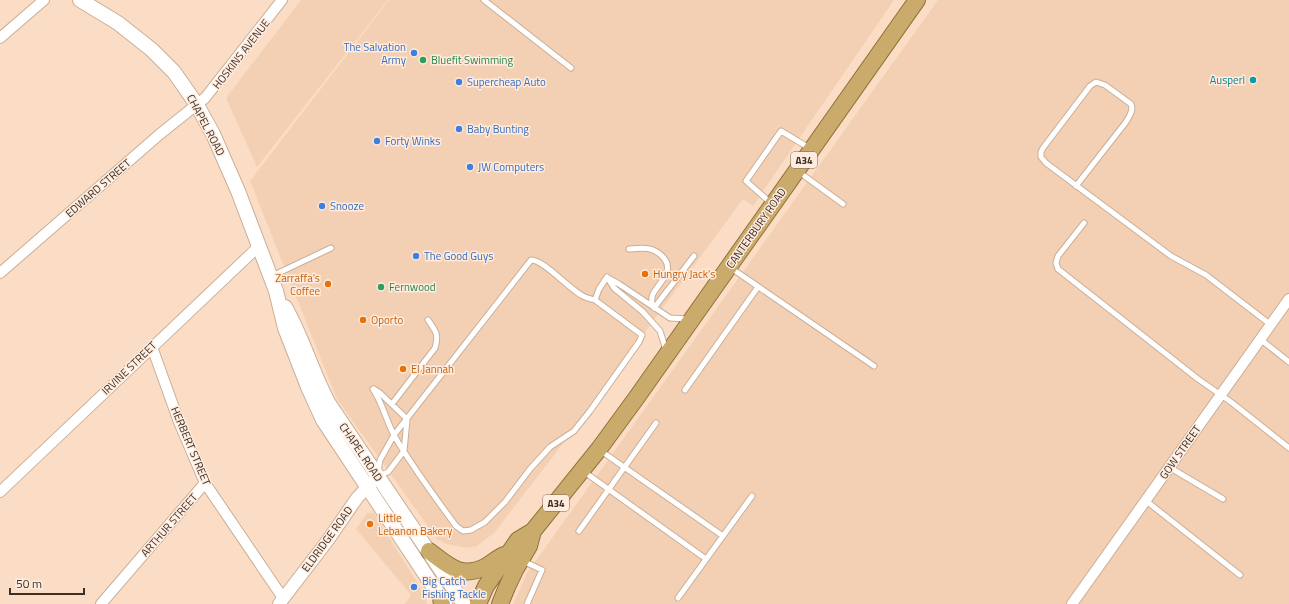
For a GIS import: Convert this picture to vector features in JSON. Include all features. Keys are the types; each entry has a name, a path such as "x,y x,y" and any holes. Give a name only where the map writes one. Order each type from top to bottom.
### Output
{"highway":[{"name":"CANTERBURY ROAD","path":"478,604 486,586 515,556 529,546 533,531 598,449 667,355 913,2"},
{"path":"429,551 452,568 463,572 478,570 515,556"},
{"name":"CANTERBURY ROAD","path":"500,604 507,587 515,556"}],"main road":[{"name":"CHAPEL ROAD","path":"80,0 118,23 152,50 174,72 197,105 221,152 276,291 294,323 320,388 443,602"},
{"name":"CHAPEL ROAD","path":"373,481 429,551 464,604"}],"street":[{"path":"0,38 44,0"},
{"name":"HOSKINS AVENUE","path":"197,105 214,88 282,0"},
{"name":"EDWARD STREET","path":"0,273 154,139 197,105"},
{"name":"IRVINE STREET","path":"0,492 259,246"},
{"name":"GOW STREET","path":"1072,604 1289,300"},
{"name":"HERBERT STREET","path":"152,347 179,422 205,483 281,601"},
{"name":"ELDRIDGE ROAD","path":"281,601 328,540 357,498 373,481"},
{"name":"ARTHUR STREET","path":"102,604 205,483"}],"lane":[{"path":"484,0 571,68"},
{"path":"1076,186 1132,113 1131,104 1105,85 1096,82 1090,86 1041,152 1041,158 1076,186 1171,256 1206,275 1271,325"},
{"path":"772,204 746,181 781,131 811,149"},
{"path":"796,170 843,204"},
{"path":"1084,223 1058,256 1056,263 1058,269 1198,380 1221,395 1289,448"},
{"path":"271,277 331,248"},
{"path":"629,249 648,248 654,250 663,257 668,266 663,281 651,298 653,307"},
{"path":"653,307 694,256"},
{"path":"373,481 380,460 394,436 531,260 542,264 582,296 595,300 642,335 639,342 574,431 550,447 530,469 504,502 485,522 471,530 463,531 456,526 424,482 394,436 383,407 373,389 380,393 407,419"},
{"path":"729,266 874,366"},
{"path":"607,278 624,287 670,318 692,320"},
{"path":"595,300 599,289 607,278"},
{"path":"607,278 614,288 643,312 660,331 667,355"},
{"path":"685,390 758,287"},
{"path":"392,404 435,348 438,340 436,332 428,320"},
{"path":"1260,339 1289,362"},
{"path":"373,481 388,472 404,450 407,419"},
{"path":"579,531 656,423"},
{"path":"598,449 722,536"},
{"path":"1169,467 1223,499"},
{"path":"582,470 706,559"},
{"path":"678,598 752,496"},
{"path":"1145,500 1240,575"},
{"path":"515,556 542,570 527,604"}],"shaded area":[{"path":"301,0 388,0 257,167 226,98"},
{"path":"389,0 894,0 753,206 743,199 562,445 494,533 477,546 468,548 446,544 437,539 337,399 250,181"},
{"path":"938,0 1289,0 1289,604 513,604 527,573"},
{"path":"367,513 374,513 423,592 427,604 405,604 411,595 356,529"}],"place":[{"name":"The Salvation Army","path":"414,53"},
{"name":"Bluefit Swimming","path":"423,60"},
{"name":"Ausperl","path":"1253,80"},
{"name":"Supercheap Auto","path":"459,82"},
{"name":"Baby Bunting","path":"459,129"},
{"name":"Forty Winks","path":"377,141"},
{"name":"JW Computers","path":"470,167"},
{"name":"Snooze","path":"322,206"},
{"name":"The Good Guys","path":"416,256"},
{"name":"Hungry Jack's","path":"645,274"},
{"name":"Zarraffa's Coffee","path":"328,284"},
{"name":"Fernwood","path":"381,287"},
{"name":"Oporto","path":"363,320"},
{"name":"El Jannah","path":"403,369"},
{"name":"Little Lebanon Bakery","path":"370,524"},
{"name":"Big Catch Fishing Tackle","path":"414,587"}]}
